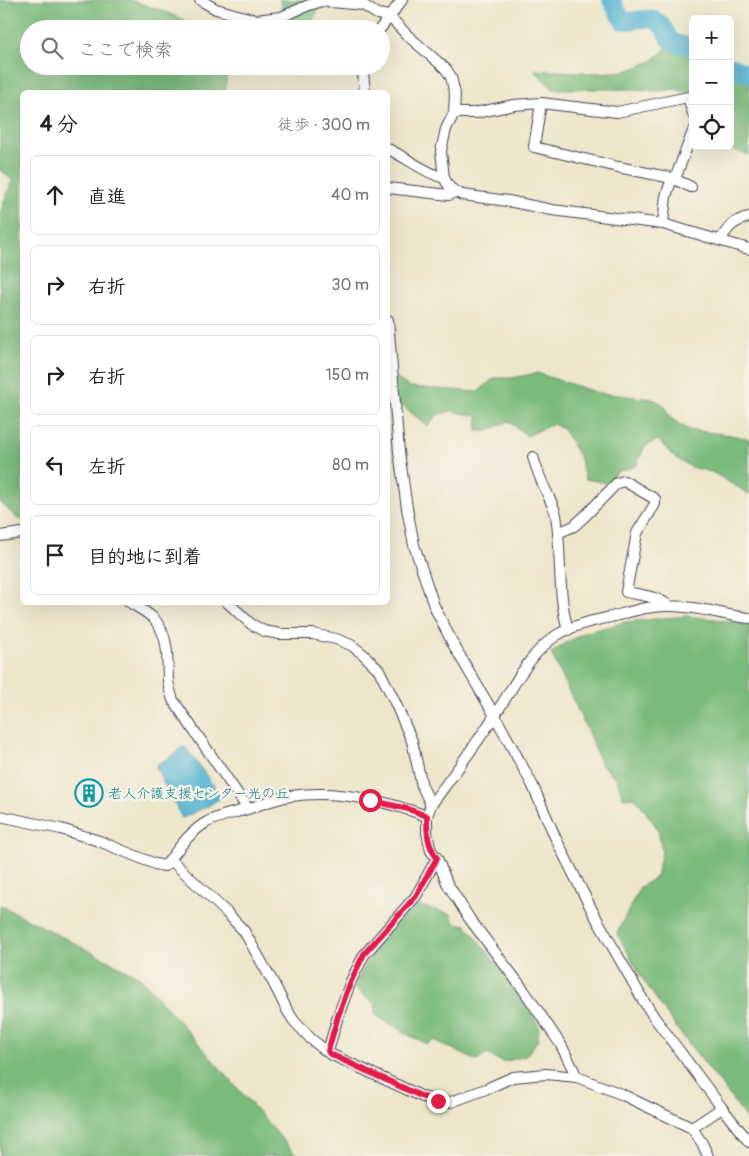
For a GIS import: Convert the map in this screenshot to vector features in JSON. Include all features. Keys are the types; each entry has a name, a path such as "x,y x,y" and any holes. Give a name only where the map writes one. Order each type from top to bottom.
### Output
{"street":[{"path":"200,0 216,10 256,20 282,17 322,1 363,5 377,14 389,16 407,35 446,69 452,77 455,94 454,113 446,129 441,151 444,178 455,192 462,195 508,201 552,210 663,224 749,249"},
{"path":"386,20 402,0"},
{"path":"364,75 365,90"},
{"path":"454,113 474,113 514,105 541,103 617,112 688,97 690,105"},
{"path":"541,103 534,147 674,178 691,188"},
{"path":"663,224 666,196 689,141"},
{"path":"390,150 427,172 444,178"},
{"path":"390,188 449,195 455,192"},
{"path":"720,240 733,224 740,219 749,217"},
{"path":"390,342 407,508 414,545 434,606 453,644 532,784 556,839 590,907 643,1000 749,1142"},
{"path":"533,457 537,472 555,512 558,533 561,598 568,630"},
{"path":"558,533 574,526 586,516 617,483 624,481 654,499 655,504 637,533 626,592 655,598 664,601 669,606"},
{"path":"0,536 20,533"},
{"path":"134,605 154,619 162,632 168,650 168,682 173,700 248,809"},
{"path":"230,605 251,624 264,631 280,634 313,634 351,645 363,654 378,670 394,700 412,741 422,786 431,805"},
{"path":"577,1077 561,1045 523,989 469,918 447,883 437,858 431,851 426,833 427,816 431,805 495,716 529,663 557,635 576,626 638,610 669,606 694,608 749,618"},
{"path":"0,816 61,828 165,866 186,840 207,822 289,796 307,794 370,800 408,809 427,816"},
{"path":"328,1051 338,1016 351,981 364,954 416,896 437,858"},
{"path":"170,859 244,931 294,1021 311,1039 330,1054 423,1097 438,1101 451,1102 513,1077 546,1074 577,1077 621,1094 692,1128 702,1142 708,1156"},
{"path":"692,1128 722,1108"}],"green space":[{"path":"0,0 130,0 183,20 20,20 20,75 227,75 225,90 20,90 20,519 0,502 0,213 12,180 0,170"},
{"path":"279,0 391,0 318,9 313,20 293,20 282,12 282,4"},
{"path":"668,47 689,55 689,95 675,89 661,91 638,89 553,89 534,70 599,73 627,71 652,61"},
{"path":"734,74 749,80 749,155 733,150"},
{"path":"537,373 598,393 653,399 665,406 669,417 689,430 749,439 749,494 712,472 691,467 674,457 658,440 645,446 636,466 617,472 608,483 585,479 579,456 563,429 553,424 527,436 509,421 486,431 477,431 478,416 451,411 437,415 428,426 404,407 390,399 390,374 409,387 478,392 494,378 513,378"},
{"path":"685,616 749,625 749,1123 677,1029 644,981 617,933 640,887 656,877 662,852 658,829 635,797 623,798 617,779 601,764 551,653 584,633 625,622"},
{"path":"0,905 140,977 297,1156 0,1156"},
{"path":"414,905 451,914 454,923 466,925 509,979 539,1027 538,1040 526,1056 503,1062 487,1054 477,1061 434,1040 427,1044 375,1014 375,1004 354,988 375,945"}],"water":[{"path":"183,747 186,748 222,797 182,818 156,765"}],"waterway":[{"path":"611,0 623,21 654,19 663,27 670,40 689,47"},
{"path":"734,68 749,74"}],"place":[{"name":"老人介護支援センター光の丘","path":"89,793"}],"route":[{"path":"370,800 408,809 427,816 426,833 431,851 437,858 416,896 364,954 351,981 338,1016 328,1051 330,1054 423,1097 438,1101"}]}
